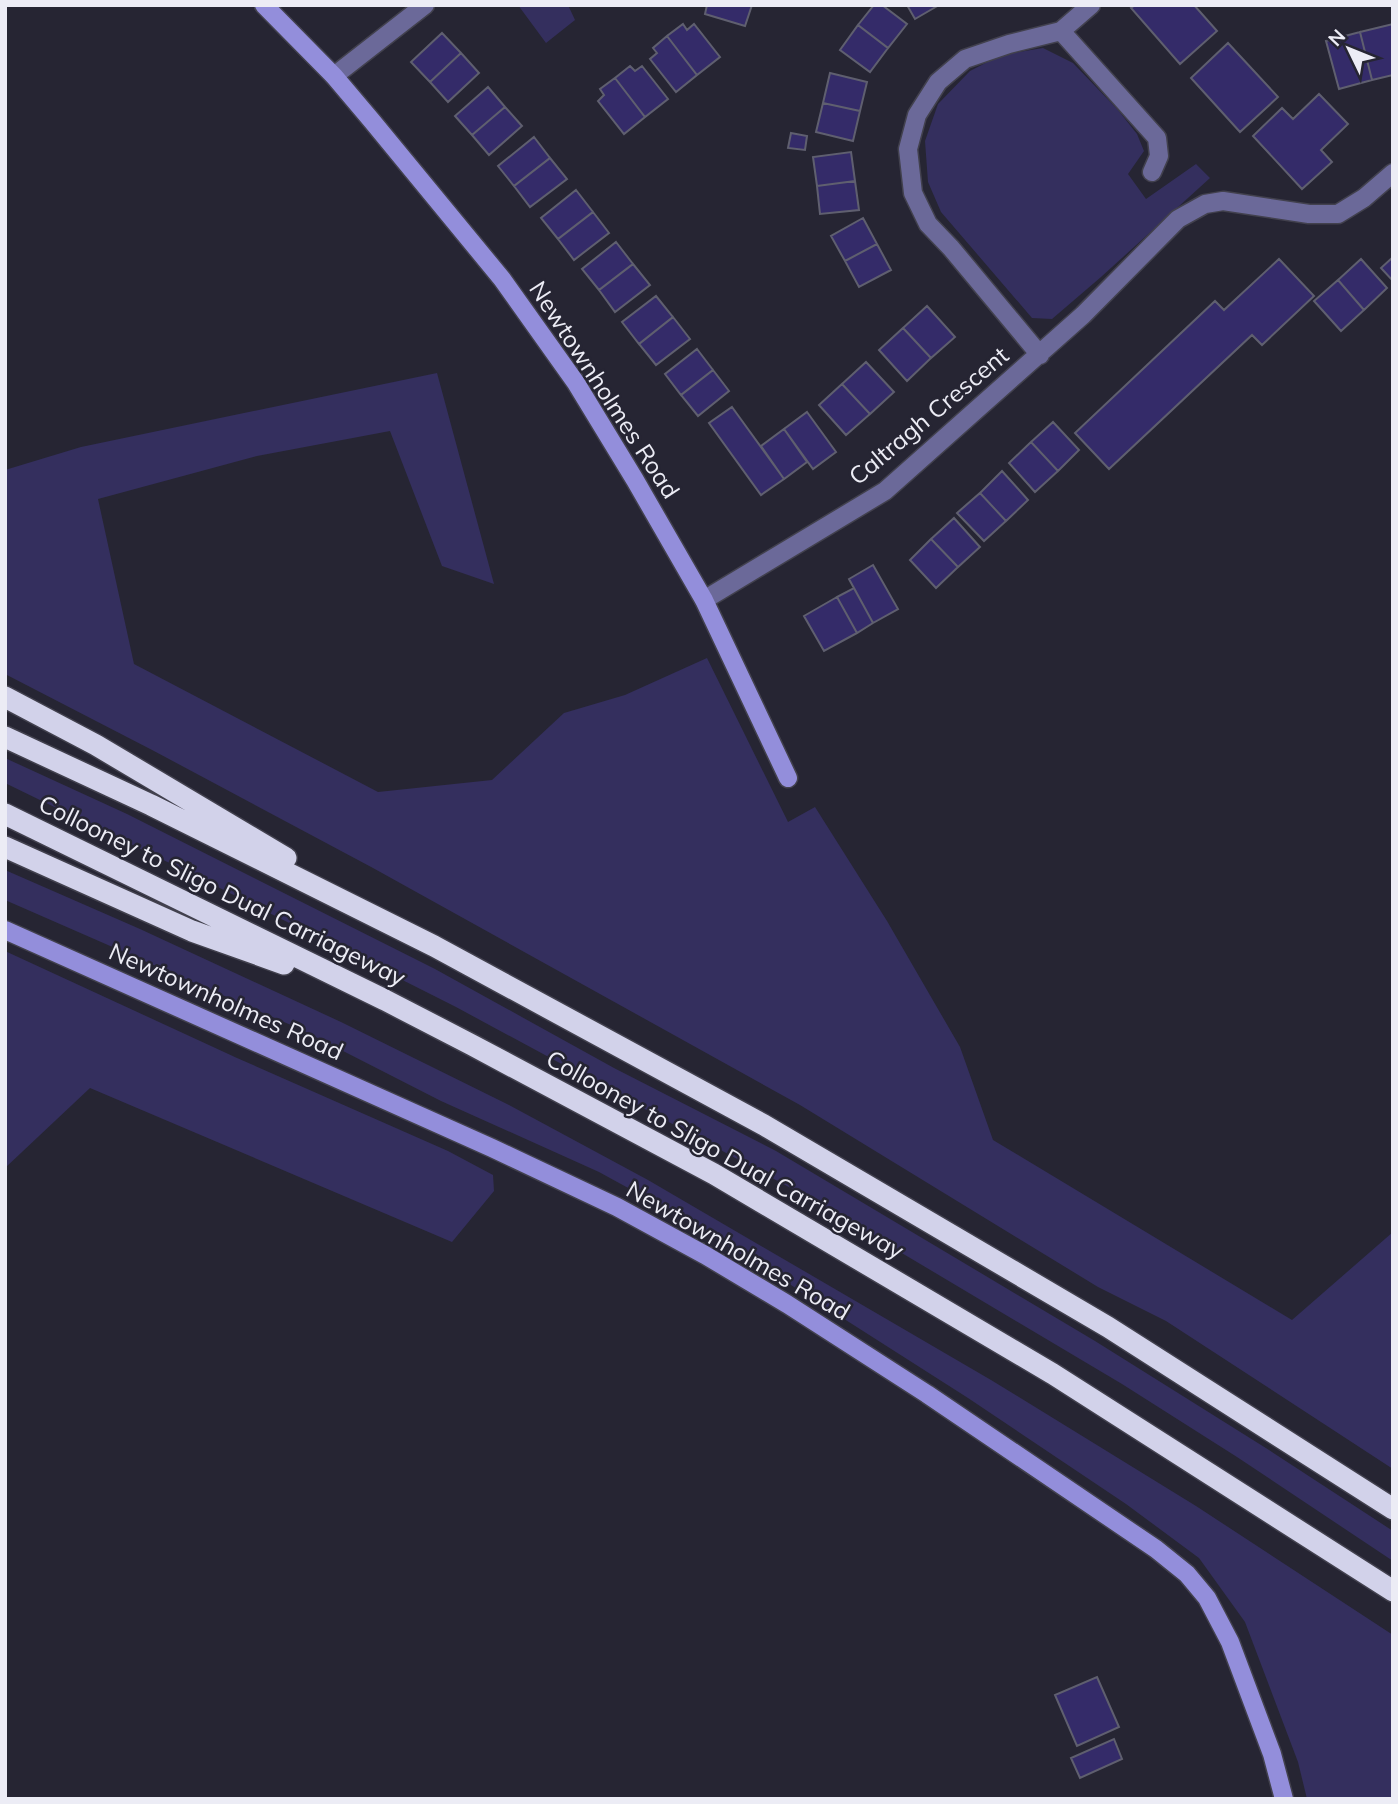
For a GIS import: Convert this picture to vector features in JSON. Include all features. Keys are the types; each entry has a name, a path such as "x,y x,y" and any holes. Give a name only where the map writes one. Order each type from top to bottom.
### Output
{"highway":[{"path":"5,697 96,745 434,946"},
{"name":"Collooney to Sligo Dual Carriageway","path":"5,737 151,805 434,946 764,1125 1108,1327 1393,1509"},
{"name":"Collooney to Sligo Dual Carriageway","path":"5,814 385,1000 726,1181 1053,1374 1393,1591"},
{"path":"5,847 192,931 385,1000"}],"street":[{"name":"Newtownholmes Road","path":"264,5 334,76 502,279 569,373 704,600 788,778"},
{"path":"334,76 425,5"},
{"name":"Caltragh Crescent","path":"1040,355 928,224 913,193 908,149 917,115 938,82 965,59 1009,44 1061,32 1091,5"},
{"path":"1061,32 1157,138 1159,156 1152,172"},
{"name":"Caltragh Crescent","path":"704,600 885,491 1040,355 1178,219 1205,204 1223,201 1309,214 1338,214 1364,198 1393,173"},
{"name":"Newtownholmes Road","path":"5,930 617,1207 787,1304 927,1394 1156,1549 1187,1574 1207,1598 1230,1642 1272,1754 1284,1799"}],"shaded area":[{"path":"518,5 568,5 575,20 546,43"},
{"path":"1043,48 1073,63 1137,134 1144,151 1128,174 1146,199 1196,164 1210,178 1052,319 1032,318 941,212 928,182 925,141 938,104 970,71 1001,55"},
{"path":"437,373 494,584 442,566 390,431 257,456 98,499 134,664 378,792 492,780 564,713 625,695 707,658 788,822 815,807 887,921 960,1047 993,1140 1292,1320 1393,1232 1393,1469 1166,1321 1098,1287 800,1105 373,868 5,674 5,470 81,447"},
{"path":"5,758 127,814 435,969 614,1068 776,1151 1095,1341 1393,1531 1393,1561 1122,1384 811,1199 456,1007 5,783"},
{"path":"5,870 341,1022 509,1105 648,1180 991,1380 1196,1506 1393,1635 1393,1799 1307,1799 1298,1762 1245,1622 1199,1558 1126,1504 968,1398 769,1271 599,1172 441,1101 300,1029 5,900"},
{"path":"5,951 448,1151 493,1175 494,1191 452,1242 90,1088 5,1168"}],"building":[{"path":"707,5 752,5 745,26 705,14"},
{"path":"874,5 882,5 907,24 888,48 858,25"},
{"path":"907,5 939,5 915,19"},
{"path":"1135,5 1194,5 1217,31 1180,64 1131,8"},
{"path":"683,24 687,30 694,24 720,57 697,75 667,36"},
{"path":"1393,24 1393,75 1372,80 1360,32"},
{"path":"858,25 888,48 870,72 840,50"},
{"path":"1360,32 1372,80 1339,89 1326,41"},
{"path":"442,33 461,53 430,82 411,62"},
{"path":"667,36 697,75 676,92 650,59 657,53 653,48"},
{"path":"1228,43 1278,97 1240,132 1191,78"},
{"path":"461,53 479,73 448,102 430,82"},
{"path":"630,66 635,71 642,66 668,99 645,117 615,78"},
{"path":"830,73 867,82 860,111 823,103"},
{"path":"615,78 645,117 624,134 598,101 604,95 600,89"},
{"path":"488,87 505,107 472,135 455,116"},
{"path":"1319,94 1348,124 1321,150 1332,162 1302,189 1253,136 1282,108 1293,119"},
{"path":"823,103 860,111 853,141 816,132"},
{"path":"505,107 522,126 489,155 472,135"},
{"path":"791,133 807,136 805,150 788,148"},
{"path":"534,137 550,158 514,186 498,166"},
{"path":"851,152 855,181 817,186 813,157"},
{"path":"550,158 567,179 530,207 514,186"},
{"path":"855,181 859,210 820,214 817,186"},
{"path":"576,190 593,212 558,239 541,218"},
{"path":"593,212 609,233 574,260 558,239"},
{"path":"863,218 877,244 845,261 831,236"},
{"path":"616,242 633,264 599,290 582,269"},
{"path":"877,244 891,270 859,287 845,261"},
{"path":"1393,257 1393,281 1381,268"},
{"path":"1279,259 1314,296 1262,345 1252,335 1109,469 1075,433 1215,301 1224,310"},
{"path":"1361,259 1387,288 1364,310 1338,280"},
{"path":"633,264 650,285 615,312 599,290"},
{"path":"1338,280 1364,310 1341,331 1314,301"},
{"path":"656,296 673,317 639,344 622,322"},
{"path":"927,306 955,337 931,358 903,328"},
{"path":"673,317 690,339 656,365 639,344"},
{"path":"903,328 931,358 907,381 879,350"},
{"path":"697,349 713,370 681,395 665,374"},
{"path":"866,362 894,392 870,414 842,384"},
{"path":"713,370 729,391 698,416 681,395"},
{"path":"842,384 870,414 846,435 819,405"},
{"path":"732,407 784,479 761,495 709,423"},
{"path":"807,412 836,452 813,469 784,429"},
{"path":"1053,422 1079,450 1058,471 1031,442"},
{"path":"784,429 807,462 784,479 761,446"},
{"path":"1031,442 1058,471 1035,492 1009,463"},
{"path":"1002,471 1028,500 1006,521 980,493"},
{"path":"980,493 1006,521 984,541 957,513"},
{"path":"954,518 980,547 958,567 931,539"},
{"path":"931,539 958,567 936,588 910,560"},
{"path":"873,565 898,609 873,623 849,579"},
{"path":"854,588 873,623 857,633 837,597"},
{"path":"837,597 857,633 824,651 804,616"},
{"path":"1097,1677 1119,1727 1077,1746 1055,1695"},
{"path":"1114,1739 1122,1759 1080,1778 1071,1758"}]}
